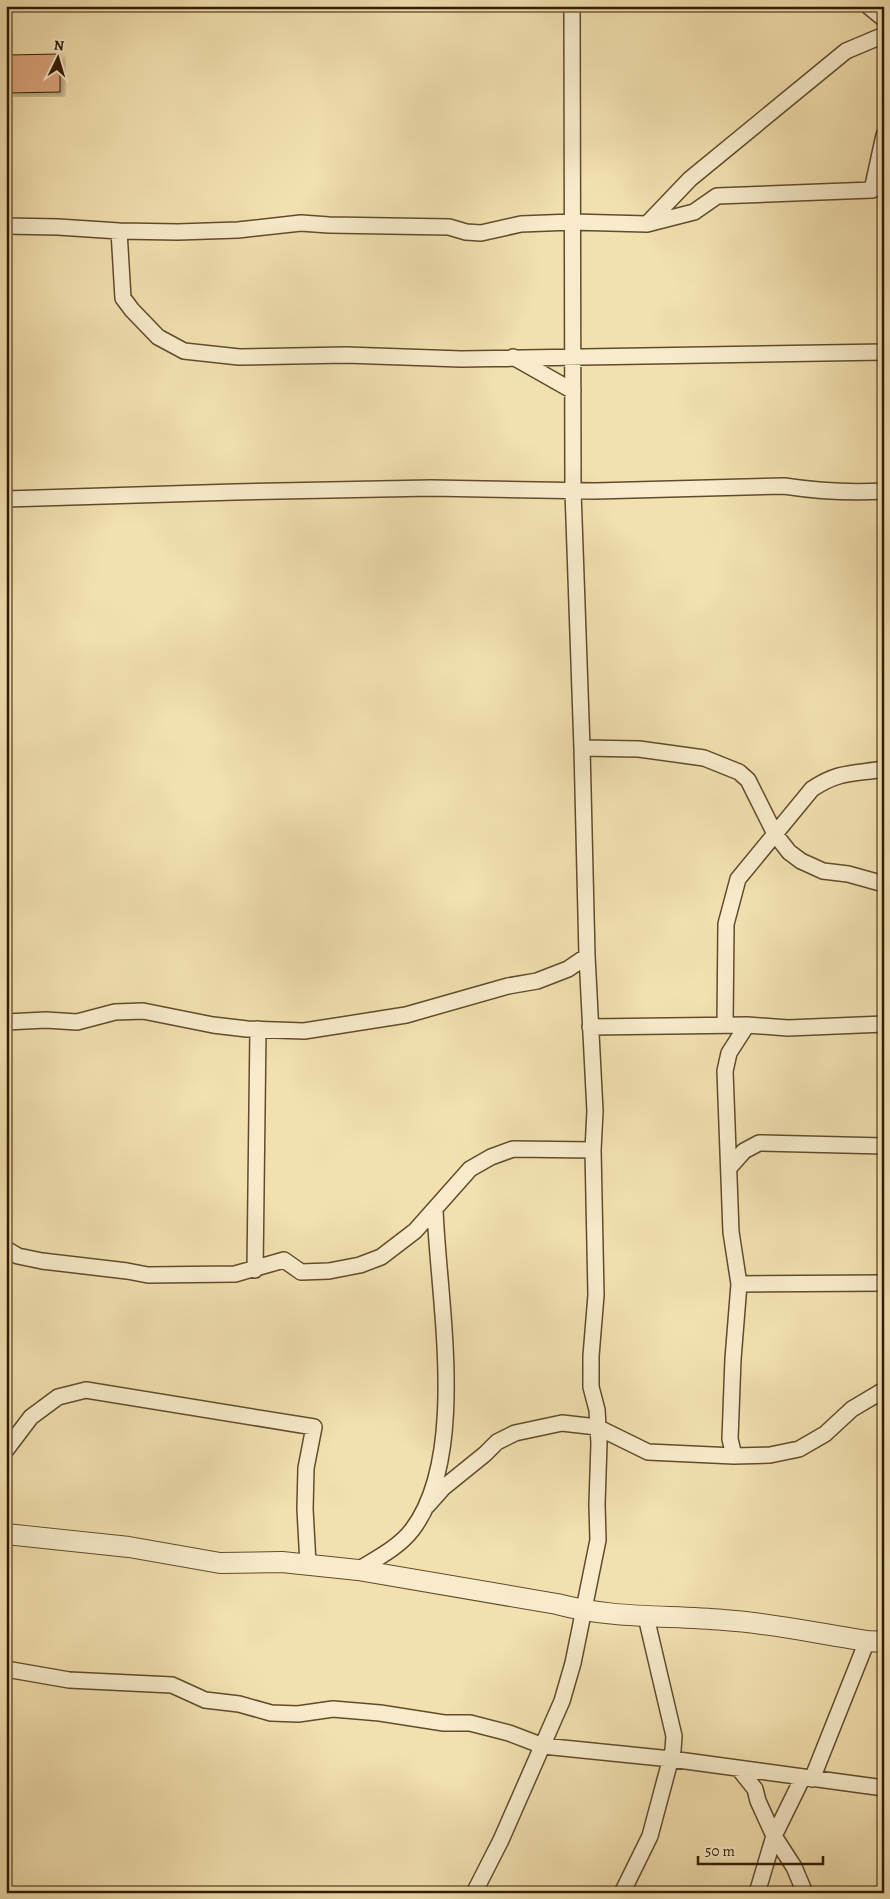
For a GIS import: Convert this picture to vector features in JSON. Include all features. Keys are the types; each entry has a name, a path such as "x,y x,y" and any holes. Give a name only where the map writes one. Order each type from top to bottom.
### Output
{"street":[{"path":"474,1893 501,1840 562,1701 573,1663 598,1540 599,1443 597,1410 591,1387 591,1356 596,1295 593,1150 595,1111 587,956 573,491 572,6"},
{"path":"868,6 884,19"},
{"path":"647,224 690,179 846,51 884,34"},
{"path":"6,226 178,232 238,230 301,223 338,226 449,227 466,232 480,233 521,224 572,222 647,224 694,212 717,196 878,193 884,135"},
{"path":"119,231 124,298 132,310 158,337 184,351 239,357 346,355 461,359 884,352"},
{"path":"513,357 573,391"},
{"path":"6,499 431,488 573,491 784,486 810,490 884,491"},
{"path":"582,748 640,749 704,758 739,772 748,780 775,834 789,852 801,861 822,871 848,874 884,884"},
{"path":"724,1026 726,924 738,879 812,789 828,779 846,773 884,769"},
{"path":"6,1022 46,1020 77,1022 115,1012 143,1011 213,1025 304,1031 406,1015 508,986 549,978 568,969 587,956"},
{"path":"590,1027 747,1025 788,1028 884,1024"},
{"path":"734,1456 730,1439 733,1359 739,1284 738,1268 733,1253 725,1071 729,1053 747,1025"},
{"path":"254,1270 258,1029"},
{"path":"729,1168 744,1151 759,1143 884,1146"},
{"path":"6,1249 18,1256 42,1262 127,1270 148,1275 235,1274 284,1260 301,1272 329,1271 360,1265 382,1257 415,1231 470,1169 491,1157 513,1149 593,1150"},
{"path":"427,1506 435,1483 442,1449 447,1376 435,1209"},
{"path":"739,1284 884,1283"},
{"path":"6,1450 31,1417 58,1397 86,1390 314,1427 306,1468 305,1509 308,1564"},
{"path":"358,1570 396,1547 412,1530 427,1506 443,1488 480,1459 497,1442 515,1433 562,1423 597,1427 648,1452 734,1456 770,1455 800,1449 825,1434 852,1409 881,1396"},
{"path":"6,1534 129,1547 220,1563 282,1562 358,1570 547,1602 608,1615 732,1620 875,1642 808,1778 774,1836 757,1893"},
{"path":"622,1893 650,1836 671,1759 674,1736 646,1616"},
{"path":"6,1669 69,1680 172,1684 205,1700 238,1704 271,1713 298,1714 333,1709 373,1712 436,1722 470,1723 509,1733 542,1746 671,1759 884,1788"},
{"path":"739,1769 755,1789 758,1801 774,1836 794,1867 805,1893"}],"building":[{"path":"60,54 60,92 8,93 7,55"}]}
